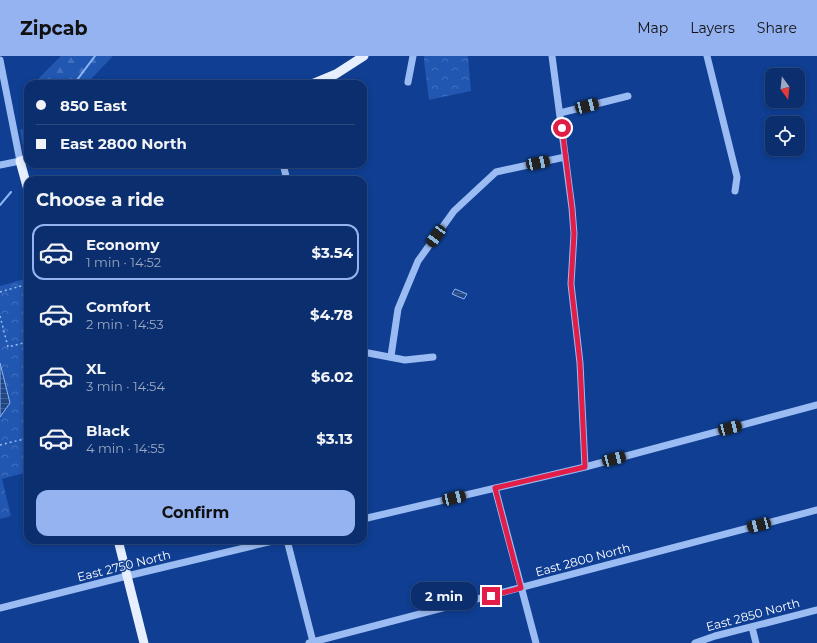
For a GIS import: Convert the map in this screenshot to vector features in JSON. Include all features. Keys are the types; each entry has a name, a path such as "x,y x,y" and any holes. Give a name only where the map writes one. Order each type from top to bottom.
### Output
{"main road":[{"path":"322,80 336,74 364,56"},
{"path":"119,544 144,643"}],"street":[{"path":"408,82 413,56"},
{"path":"552,56 574,234 571,284 580,363 585,467"},
{"path":"707,56 737,177 735,191"},
{"path":"0,60 24,160 0,166"},
{"path":"560,113 628,96"},
{"path":"390,356 398,309 418,261 454,211 496,172 565,157"},
{"path":"367,353 405,360 433,357"},
{"path":"367,518 585,467 817,405"},
{"path":"495,488 536,643"},
{"name":"East 2800 North","path":"311,642 817,510"},
{"name":"East 2750 North","path":"0,608 260,544"},
{"path":"287,544 311,642"},
{"name":"East 2850 North","path":"695,643 715,636 817,610"},
{"path":"752,627 756,643"}],"path":[{"path":"0,292 24,285"},
{"path":"0,316 8,347 24,343"},
{"path":"0,445 24,439"}],"green space":[{"path":"61,56 113,56 90,80 38,80"},
{"path":"424,56 468,56 471,91 429,100"},
{"path":"24,128 24,152 20,130"},
{"path":"24,279 24,473 2,479 11,516 0,519 0,286"}],"shaded area":[{"path":"455,289 467,294 464,299 452,294"},
{"path":"0,363 10,403 0,417"}],"waterway":[{"path":"77,80 95,56"},
{"path":"0,205 11,192"}],"route":[{"path":"491,596 521,588 495,488 585,467 580,363 571,284 574,234 562,128"}]}
